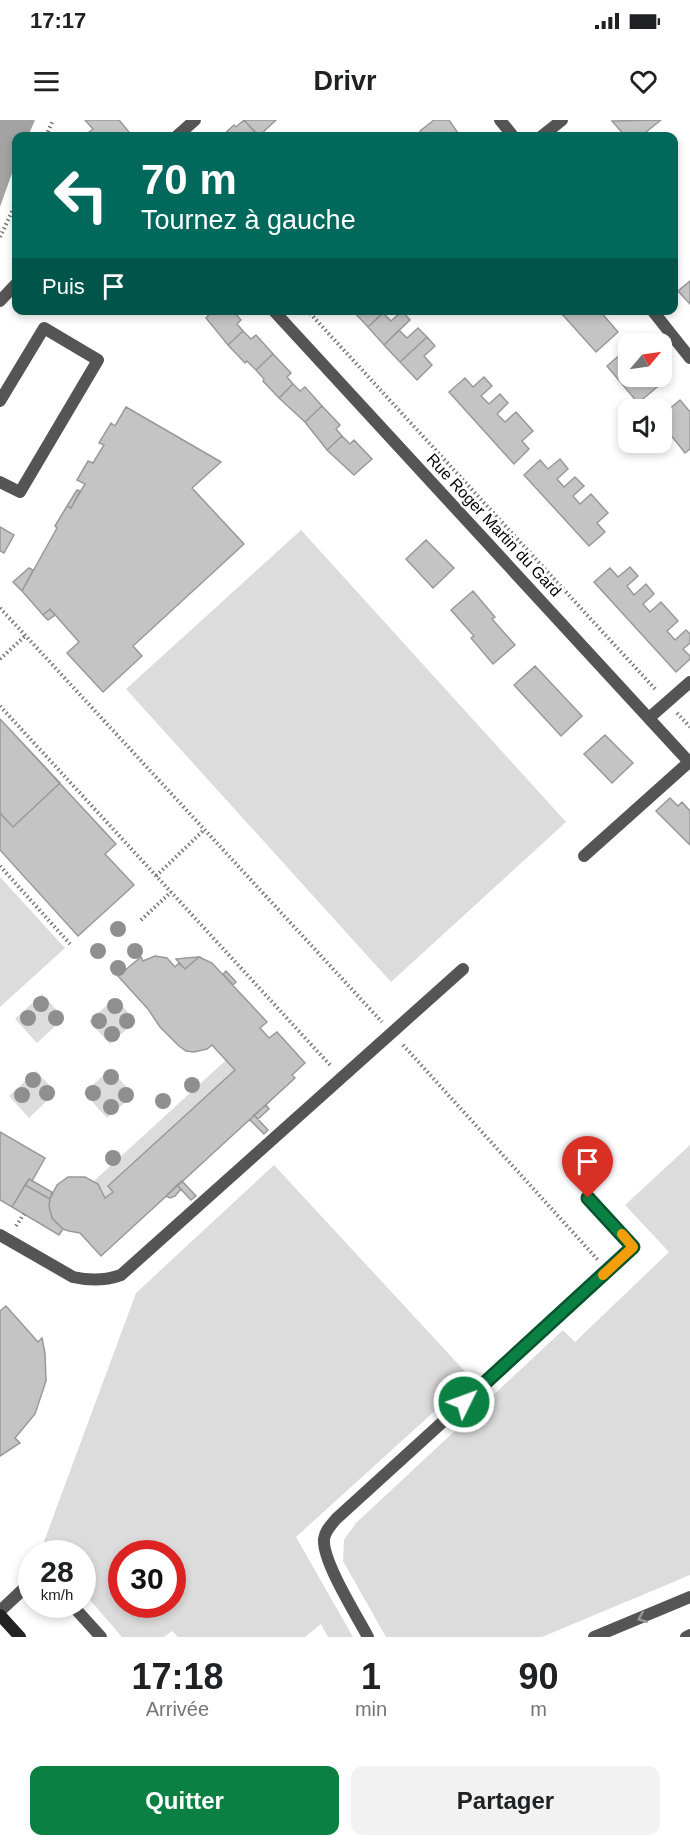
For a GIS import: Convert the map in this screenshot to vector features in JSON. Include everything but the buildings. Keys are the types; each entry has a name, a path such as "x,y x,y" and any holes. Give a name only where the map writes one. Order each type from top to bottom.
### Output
{"street":[{"path":"182,132 195,120"},
{"path":"500,120 510,132"},
{"path":"547,132 562,120"},
{"path":"0,300 12,288"},
{"name":"Rue Roger Martin du Gard","path":"278,315 690,762"},
{"path":"656,315 690,358"},
{"path":"0,401 44,328 98,360 20,492 0,482"},
{"path":"649,718 690,682"},
{"path":"584,856 690,762"},
{"path":"0,1235 73,1277 99,1280 120,1275 463,969"},
{"path":"368,1637 330,1563 324,1539 328,1529 336,1519 633,1247 588,1198"},
{"path":"18,1595 0,1613 20,1637"},
{"path":"594,1637 690,1597"},
{"path":"84,1618 101,1637"}],"path":[{"path":"0,237 12,212"},
{"path":"312,315 690,727"},
{"path":"0,608 608,1270"},
{"path":"0,659 26,636"},
{"path":"0,706 342,1078"},
{"path":"156,876 204,830"},
{"path":"0,866 70,944"},
{"path":"141,920 171,892"}],"shaded area":[{"path":"0,120 35,120 30,132 12,132 12,173 0,207"},
{"path":"301,530 566,822 391,982 126,689"},
{"path":"0,877 65,948 0,1007"},
{"path":"42,994 64,1018 37,1043 15,1019"},
{"path":"115,998 136,1021 110,1044 89,1021"},
{"path":"226,1060 235,1070 108,1186 113,1192 105,1198 101,1188 94,1181"},
{"path":"110,1069 134,1095 107,1118 84,1093"},
{"path":"36,1071 56,1092 29,1118 9,1096"},
{"path":"690,1145 690,1575 542,1637 386,1637 343,1561 344,1540 356,1523 563,1330 575,1342 669,1252 625,1205"},
{"path":"274,1165 471,1378 296,1537 353,1637 328,1637 321,1624 305,1637 178,1637 172,1631 164,1637 122,1637 96,1607 96,1540 45,1540 136,1293"}],"slow traffic":[{"path":"603,1275 633,1247 622,1234"}],"route":[{"path":"464,1402 633,1247 588,1198"}]}
